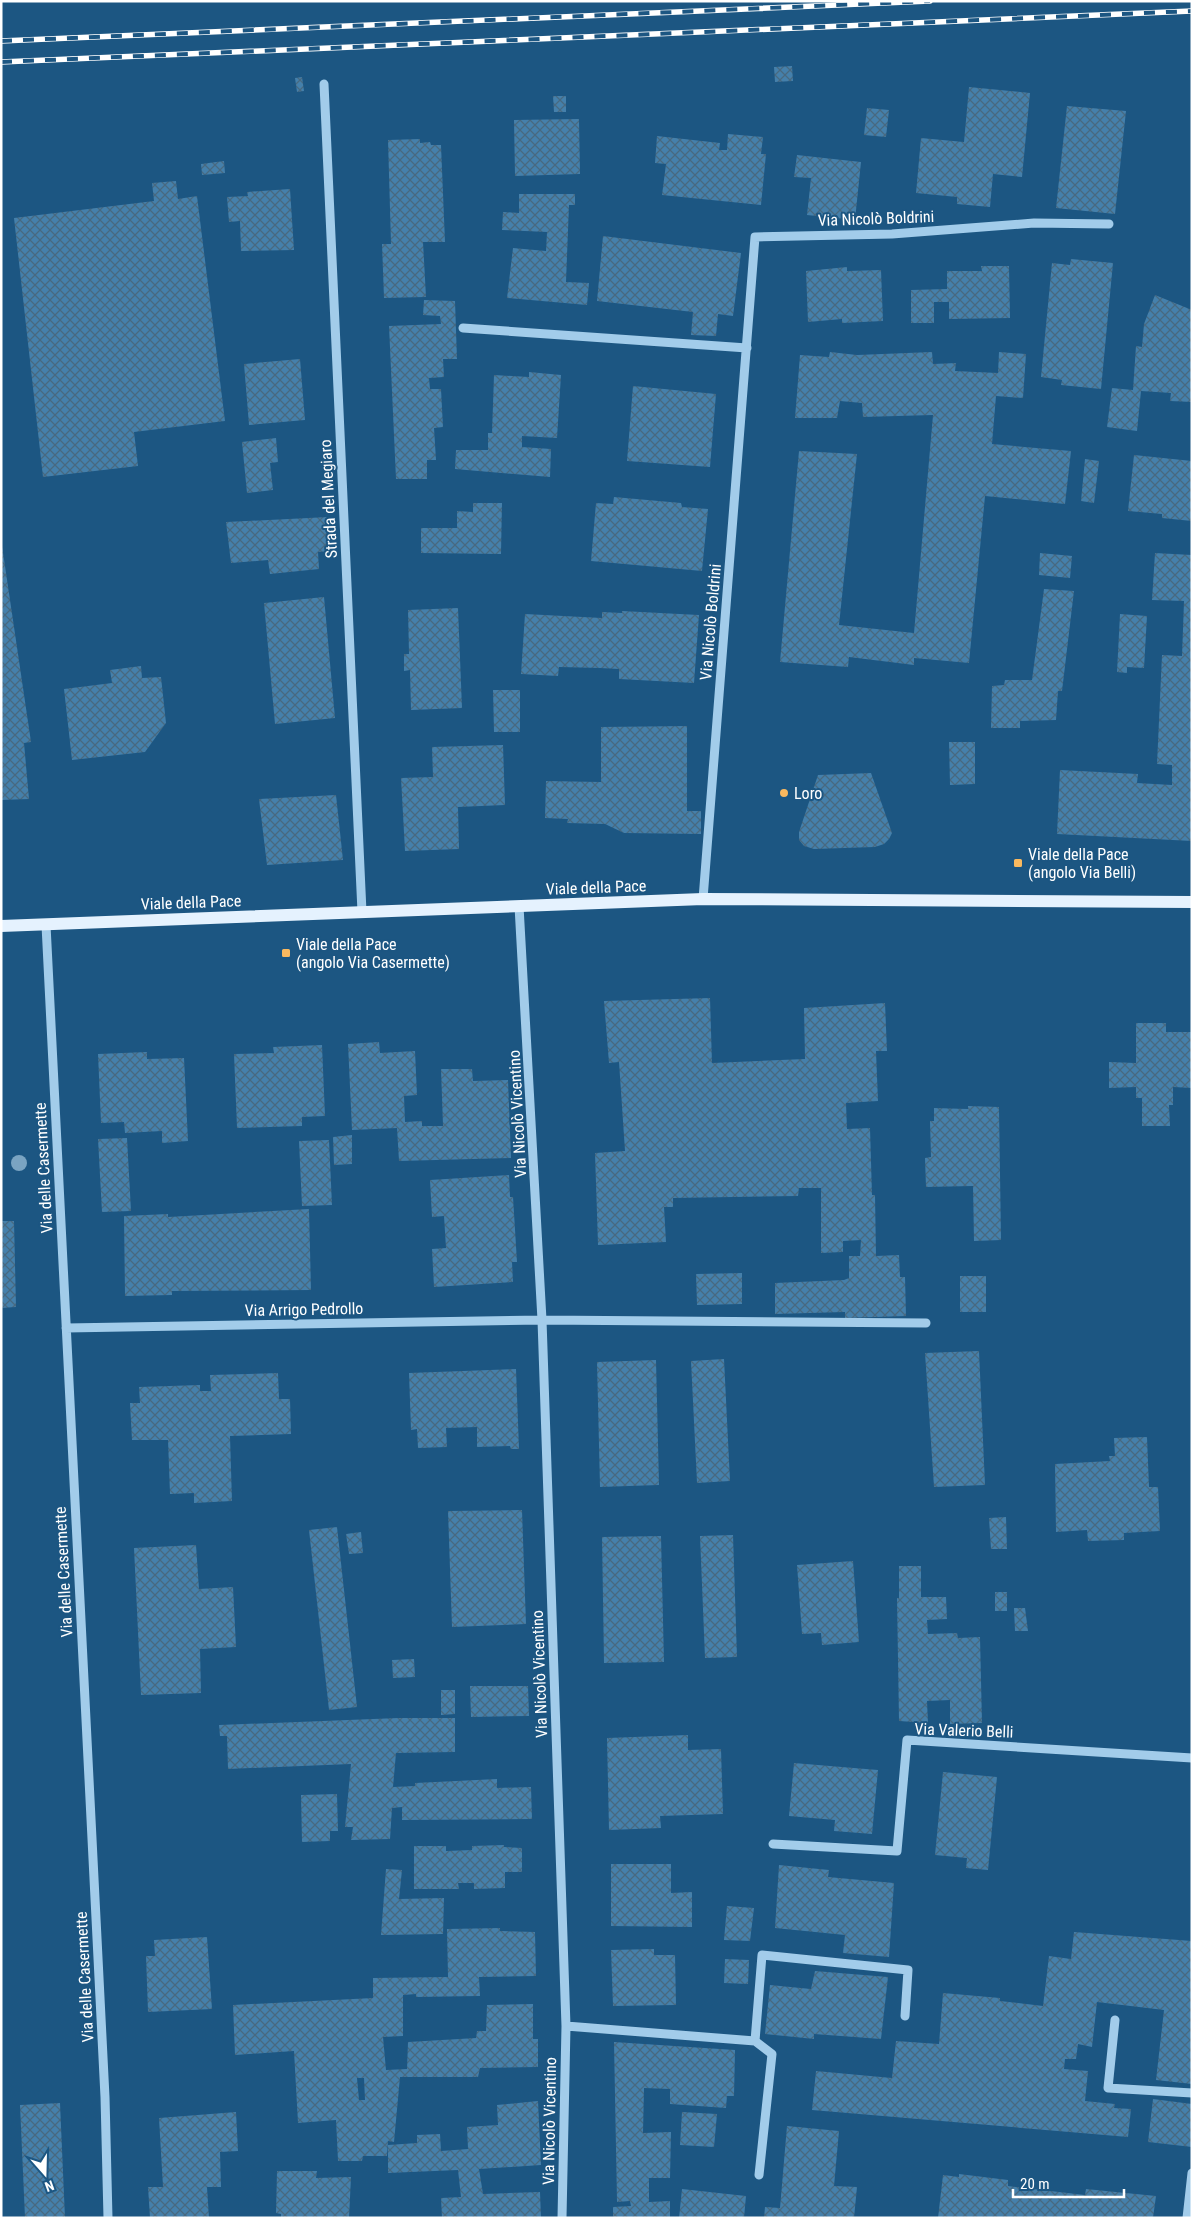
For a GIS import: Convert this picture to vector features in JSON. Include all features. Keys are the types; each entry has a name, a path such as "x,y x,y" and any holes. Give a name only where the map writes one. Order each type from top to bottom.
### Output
{"main road":[{"name":"Viale della Pace","path":"1,926 703,899 1192,902"}],"street":[{"name":"Strada del Megiaro","path":"324,84 362,912"},
{"name":"Via Nicolò Boldrini","path":"703,899 755,236 892,234 1034,223 1109,224"},
{"path":"463,328 747,348"},
{"name":"Via Nicolò Vicentino","path":"519,906 542,1320 566,2026 562,2218"},
{"name":"Via delle Casermette","path":"46,925 105,2097 108,2218"},
{"path":"542,1320 926,1323"},
{"name":"Via Arrigo Pedrollo","path":"66,1328 542,1320"},
{"name":"Via Valerio Belli","path":"773,1844 897,1851 907,1740 1192,1758"},
{"path":"756,2041 762,1955 908,1970 905,2016"},
{"path":"1115,2020 1108,2088 1192,2093"},
{"path":"566,2026 756,2041 772,2054 759,2176"},
{"path":"1187,2218 1192,2173"}],"building":[{"path":"792,66 793,81 775,82 774,67"},
{"path":"302,77 304,91 297,92 295,78"},
{"path":"969,87 1030,93 1022,177 993,174 990,207 957,204 957,197 916,193 921,138 964,142"},
{"path":"553,96 566,96 566,112 554,112"},
{"path":"1067,106 1126,111 1115,214 1056,208"},
{"path":"867,108 889,110 886,137 864,135"},
{"path":"579,119 580,174 515,176 514,120"},
{"path":"728,134 763,137 761,154 766,154 761,205 662,195 666,164 655,163 657,136 720,143 719,150 727,150"},
{"path":"420,139 420,143 430,142 431,145 441,145 445,242 423,242 426,297 384,298 382,244 391,244 388,140"},
{"path":"797,155 861,162 855,220 807,215 811,178 794,177"},
{"path":"224,161 225,173 202,175 201,164"},
{"path":"176,181 178,199 197,196 225,421 134,432 138,466 43,477 14,218 154,201 152,183"},
{"path":"290,189 294,250 241,251 240,221 229,222 227,197 248,196 247,192"},
{"path":"519,194 575,194 575,205 569,205 566,282 589,283 587,305 507,298 513,248 546,251 547,232 502,230 503,212 519,213"},
{"path":"603,236 741,253 733,316 718,314 716,336 691,335 693,312 597,301"},
{"path":"1071,259 1113,263 1101,389 1061,385 1062,380 1041,377 1052,263 1070,265"},
{"path":"981,266 1009,266 1010,318 949,319 949,302 934,302 934,323 911,323 911,290 947,289 947,271 982,271"},
{"path":"847,267 847,271 881,270 883,321 842,323 842,319 808,322 806,271"},
{"path":"1155,295 1192,310 1192,402 1170,401 1171,393 1141,391 1137,431 1107,427 1112,388 1133,390 1136,346 1142,347 1144,324"},
{"path":"424,300 455,301 457,359 443,359 444,377 429,378 430,389 441,389 443,427 434,428 436,460 427,460 427,479 396,479 389,326 441,324 440,316 423,315"},
{"path":"830,352 857,355 932,352 933,364 956,363 955,371 998,373 999,352 1026,354 1023,398 996,396 992,444 1071,451 1065,504 985,496 969,663 914,658 914,665 849,657 848,667 780,662 799,451 857,454 839,625 914,633 933,415 863,417 862,403 840,401 837,418 795,418 800,355 829,357"},
{"path":"300,359 305,420 249,425 244,364"},
{"path":"529,372 561,375 557,438 522,436 522,447 551,449 550,477 455,469 456,450 488,450 488,433 492,433 494,375 529,377"},
{"path":"633,386 716,394 710,467 627,461"},
{"path":"276,438 278,462 270,463 273,490 247,493 242,442"},
{"path":"1134,455 1192,461 1192,521 1162,518 1162,514 1128,511"},
{"path":"1085,459 1099,461 1094,503 1081,501"},
{"path":"614,497 681,503 682,507 708,509 702,571 591,561 596,503 613,504"},
{"path":"473,503 502,503 501,554 421,553 421,528 457,528 457,511 473,512"},
{"path":"328,517 332,551 318,552 319,569 270,574 268,560 231,563 226,522"},
{"path":"1,539 31,742 24,743 29,799 1,800"},
{"path":"1040,553 1072,556 1070,578 1039,575"},
{"path":"1155,553 1192,555 1192,841 1057,834 1060,770 1138,774 1137,783 1172,785 1172,765 1157,764 1162,655 1182,656 1184,601 1152,600"},
{"path":"1044,589 1074,591 1062,691 1058,691 1056,720 1020,721 1020,728 991,728 992,686 1004,685 1005,680 1032,680"},
{"path":"324,597 335,718 275,724 264,603"},
{"path":"458,608 462,708 411,710 410,670 404,671 404,654 409,654 408,610"},
{"path":"622,611 699,615 694,683 619,679 619,669 600,668 559,667 558,676 521,674 525,614 602,618 602,612 622,613"},
{"path":"1120,614 1147,616 1144,668 1127,667 1127,673 1117,672"},
{"path":"141,666 142,678 161,677 166,723 145,752 72,760 64,689 112,683 110,670"},
{"path":"493,690 520,690 520,732 494,732"},
{"path":"687,726 687,811 701,811 701,834 624,833 605,824 567,823 568,819 545,818 546,781 601,782 601,727"},
{"path":"949,742 975,742 975,784 950,785"},
{"path":"503,745 505,805 458,807 459,849 405,851 401,778 433,777 432,747"},
{"path":"871,773 892,833 889,839 884,844 875,847 814,849 804,846 799,840 799,832 818,775"},
{"path":"336,795 343,860 267,865 259,799"},
{"path":"710,998 712,1063 805,1059 804,1008 885,1003 887,1051 876,1051 878,1101 846,1103 847,1129 870,1128 872,1195 875,1195 876,1256 899,1255 900,1277 905,1277 906,1316 845,1318 845,1312 775,1314 775,1283 844,1280 849,1278 849,1256 860,1256 861,1240 843,1241 843,1252 821,1253 821,1188 799,1188 798,1196 673,1198 673,1207 664,1207 666,1242 598,1245 595,1153 625,1151 619,1062 609,1063 604,1001"},
{"path":"1136,1023 1166,1023 1166,1032 1192,1032 1192,1088 1173,1087 1173,1105 1169,1105 1170,1126 1142,1126 1142,1098 1136,1098 1136,1087 1109,1088 1109,1062 1136,1063"},
{"path":"379,1042 380,1053 415,1051 417,1095 404,1096 405,1122 422,1121 422,1126 443,1126 441,1069 472,1069 473,1081 508,1080 511,1158 399,1161 397,1128 352,1130 348,1044"},
{"path":"322,1045 325,1116 302,1117 302,1126 237,1128 234,1054 274,1053 273,1047"},
{"path":"147,1052 147,1059 184,1058 188,1141 162,1143 162,1131 125,1133 124,1122 101,1123 98,1054"},
{"path":"968,1106 999,1107 1001,1240 974,1241 973,1186 926,1187 925,1158 931,1157 930,1121 934,1121 934,1108 968,1109"},
{"path":"352,1135 352,1164 334,1165 333,1137"},
{"path":"127,1138 131,1211 102,1212 98,1139"},
{"path":"329,1140 332,1205 302,1206 299,1141"},
{"path":"509,1175 510,1197 513,1197 517,1262 512,1262 513,1282 434,1287 432,1249 446,1248 444,1216 432,1217 430,1180"},
{"path":"309,1209 311,1290 172,1291 172,1295 125,1296 124,1216 168,1214 168,1217"},
{"path":"1,1221 14,1221 16,1307 1,1308"},
{"path":"742,1273 742,1304 697,1305 696,1274"},
{"path":"960,1276 986,1276 986,1312 960,1312"},
{"path":"979,1351 985,1485 934,1487 925,1353"},
{"path":"724,1359 730,1481 697,1483 691,1361"},
{"path":"656,1360 659,1485 600,1487 597,1362"},
{"path":"516,1369 519,1449 511,1449 510,1446 477,1447 477,1427 446,1428 447,1447 418,1448 417,1429 411,1430 409,1373"},
{"path":"278,1373 279,1399 290,1399 291,1434 230,1436 232,1501 194,1503 194,1493 170,1494 168,1440 132,1440 130,1403 140,1403 139,1387 200,1385 200,1391 211,1391 210,1375"},
{"path":"1147,1437 1149,1487 1158,1487 1160,1531 1124,1533 1124,1540 1088,1541 1087,1530 1056,1532 1055,1464 1110,1461 1109,1456 1115,1456 1114,1438"},
{"path":"522,1510 526,1624 452,1627 448,1511"},
{"path":"1006,1517 1007,1549 991,1549 989,1518"},
{"path":"337,1527 357,1707 329,1710 309,1530"},
{"path":"361,1532 363,1553 349,1554 346,1534"},
{"path":"733,1535 737,1657 705,1658 700,1536"},
{"path":"661,1536 664,1662 604,1663 602,1537"},
{"path":"196,1545 199,1589 233,1587 236,1647 200,1649 201,1693 141,1695 134,1548"},
{"path":"853,1561 859,1642 822,1645 821,1633 802,1634 797,1565"},
{"path":"899,1566 921,1566 921,1597 946,1597 947,1619 927,1620 928,1634 957,1633 958,1638 980,1637 982,1723 950,1724 950,1700 927,1701 928,1723 899,1721 897,1598 899,1598"},
{"path":"995,1592 1007,1592 1007,1611 995,1611"},
{"path":"1014,1608 1025,1608 1028,1631 1015,1631"},
{"path":"414,1659 415,1677 393,1678 392,1660"},
{"path":"470,1686 528,1686 529,1716 471,1717"},
{"path":"441,1690 455,1690 455,1714 441,1715"},
{"path":"398,1718 455,1718 455,1752 396,1753 393,1787 415,1786 415,1783 497,1779 497,1788 531,1787 532,1819 402,1820 402,1807 392,1808 390,1839 351,1840 353,1827 345,1827 351,1764 228,1769 227,1736 220,1736 219,1725"},
{"path":"688,1735 688,1750 721,1749 723,1814 660,1816 661,1828 609,1830 607,1738"},
{"path":"794,1763 878,1770 872,1834 834,1831 835,1820 789,1816"},
{"path":"943,1772 997,1777 988,1870 966,1868 967,1858 935,1855"},
{"path":"337,1794 338,1831 330,1831 330,1841 302,1842 301,1795"},
{"path":"504,1845 504,1847 522,1848 522,1872 505,1872 505,1888 474,1889 474,1883 458,1883 459,1889 414,1889 414,1846 446,1846 446,1851 472,1850 472,1846"},
{"path":"611,1864 671,1864 671,1893 692,1892 692,1927 611,1926"},
{"path":"779,1865 829,1870 828,1877 894,1883 889,1957 843,1953 845,1935 775,1928"},
{"path":"386,1869 402,1870 399,1899 444,1898 443,1934 381,1935"},
{"path":"727,1906 754,1908 750,1941 724,1940"},
{"path":"500,1928 500,1931 535,1932 536,1976 479,1977 480,1996 416,1997 416,1994 403,1995 403,2036 383,2037 386,2070 407,2069 408,2042 476,2038 477,2031 486,2031 487,2005 533,2004 533,2039 538,2039 538,2067 480,2068 478,2077 400,2077 394,2142 388,2141 387,2156 363,2156 362,2161 338,2161 336,2120 298,2123 294,2051 235,2055 233,2005 373,1998 373,1978 448,1977 447,1929","holes":["357,2078 364,2078 365,2100 359,2100"]},
{"path":"1074,1932 1192,1941 1192,2084 1156,2080 1164,2010 1097,2002 1092,2047 1078,2044 1076,2059 1065,2059 1064,2069 1088,2071 1085,2101 1115,2104 1114,2108 1131,2109 1128,2137 812,2110 816,2071 892,2078 896,2041 939,2044 943,1993 1000,1998 1000,2001 1043,2006 1049,1956 1071,1959"},
{"path":"207,1937 212,2009 148,2012 146,1956 155,1956 154,1940"},
{"path":"654,1949 654,1955 675,1955 676,2005 613,2006 611,1950"},
{"path":"725,1959 749,1960 748,1984 724,1983"},
{"path":"815,1971 888,1977 881,2039 814,2034 814,2039 765,2034 770,1985 811,1989"},
{"path":"614,2042 735,2050 734,2096 727,2096 726,2108 670,2104 670,2089 644,2088 643,2133 671,2132 670,2178 649,2178 649,2202 670,2201 670,2218 613,2218 613,2207 631,2206 630,2201 617,2202"},
{"path":"1153,2099 1192,2104 1192,2147 1148,2142"},
{"path":"538,2101 541,2165 479,2169 483,2194 540,2192 541,2218 442,2218 441,2198 461,2197 458,2170 388,2173 388,2145 417,2143 417,2135 440,2134 441,2151 468,2149 467,2127 498,2125 497,2105"},
{"path":"60,2103 65,2218 25,2218 20,2105"},
{"path":"236,2112 238,2151 220,2152 221,2187 207,2187 209,2218 150,2218 148,2187 163,2187 159,2118"},
{"path":"682,2112 717,2114 714,2147 680,2145"},
{"path":"787,2126 839,2131 834,2186 857,2187 854,2218 764,2218 765,2207 780,2208"},
{"path":"277,2171 317,2171 316,2178 351,2177 349,2218 281,2218 281,2214 276,2213"},
{"path":"959,2174 1008,2180 1008,2186 1085,2195 1086,2189 1156,2196 1153,2218 938,2218 943,2175 959,2177"},
{"path":"682,2189 746,2196 744,2218 679,2218"}],"railway":[{"path":"1,41 930,1"},
{"path":"1,62 1192,11"}],"place":[{"name":"Loro","path":"784,793"},
{"name":"Viale della Pace (angolo Via Belli)","path":"1018,863"},
{"name":"Viale della Pace (angolo Via Casermette)","path":"286,953"}]}
